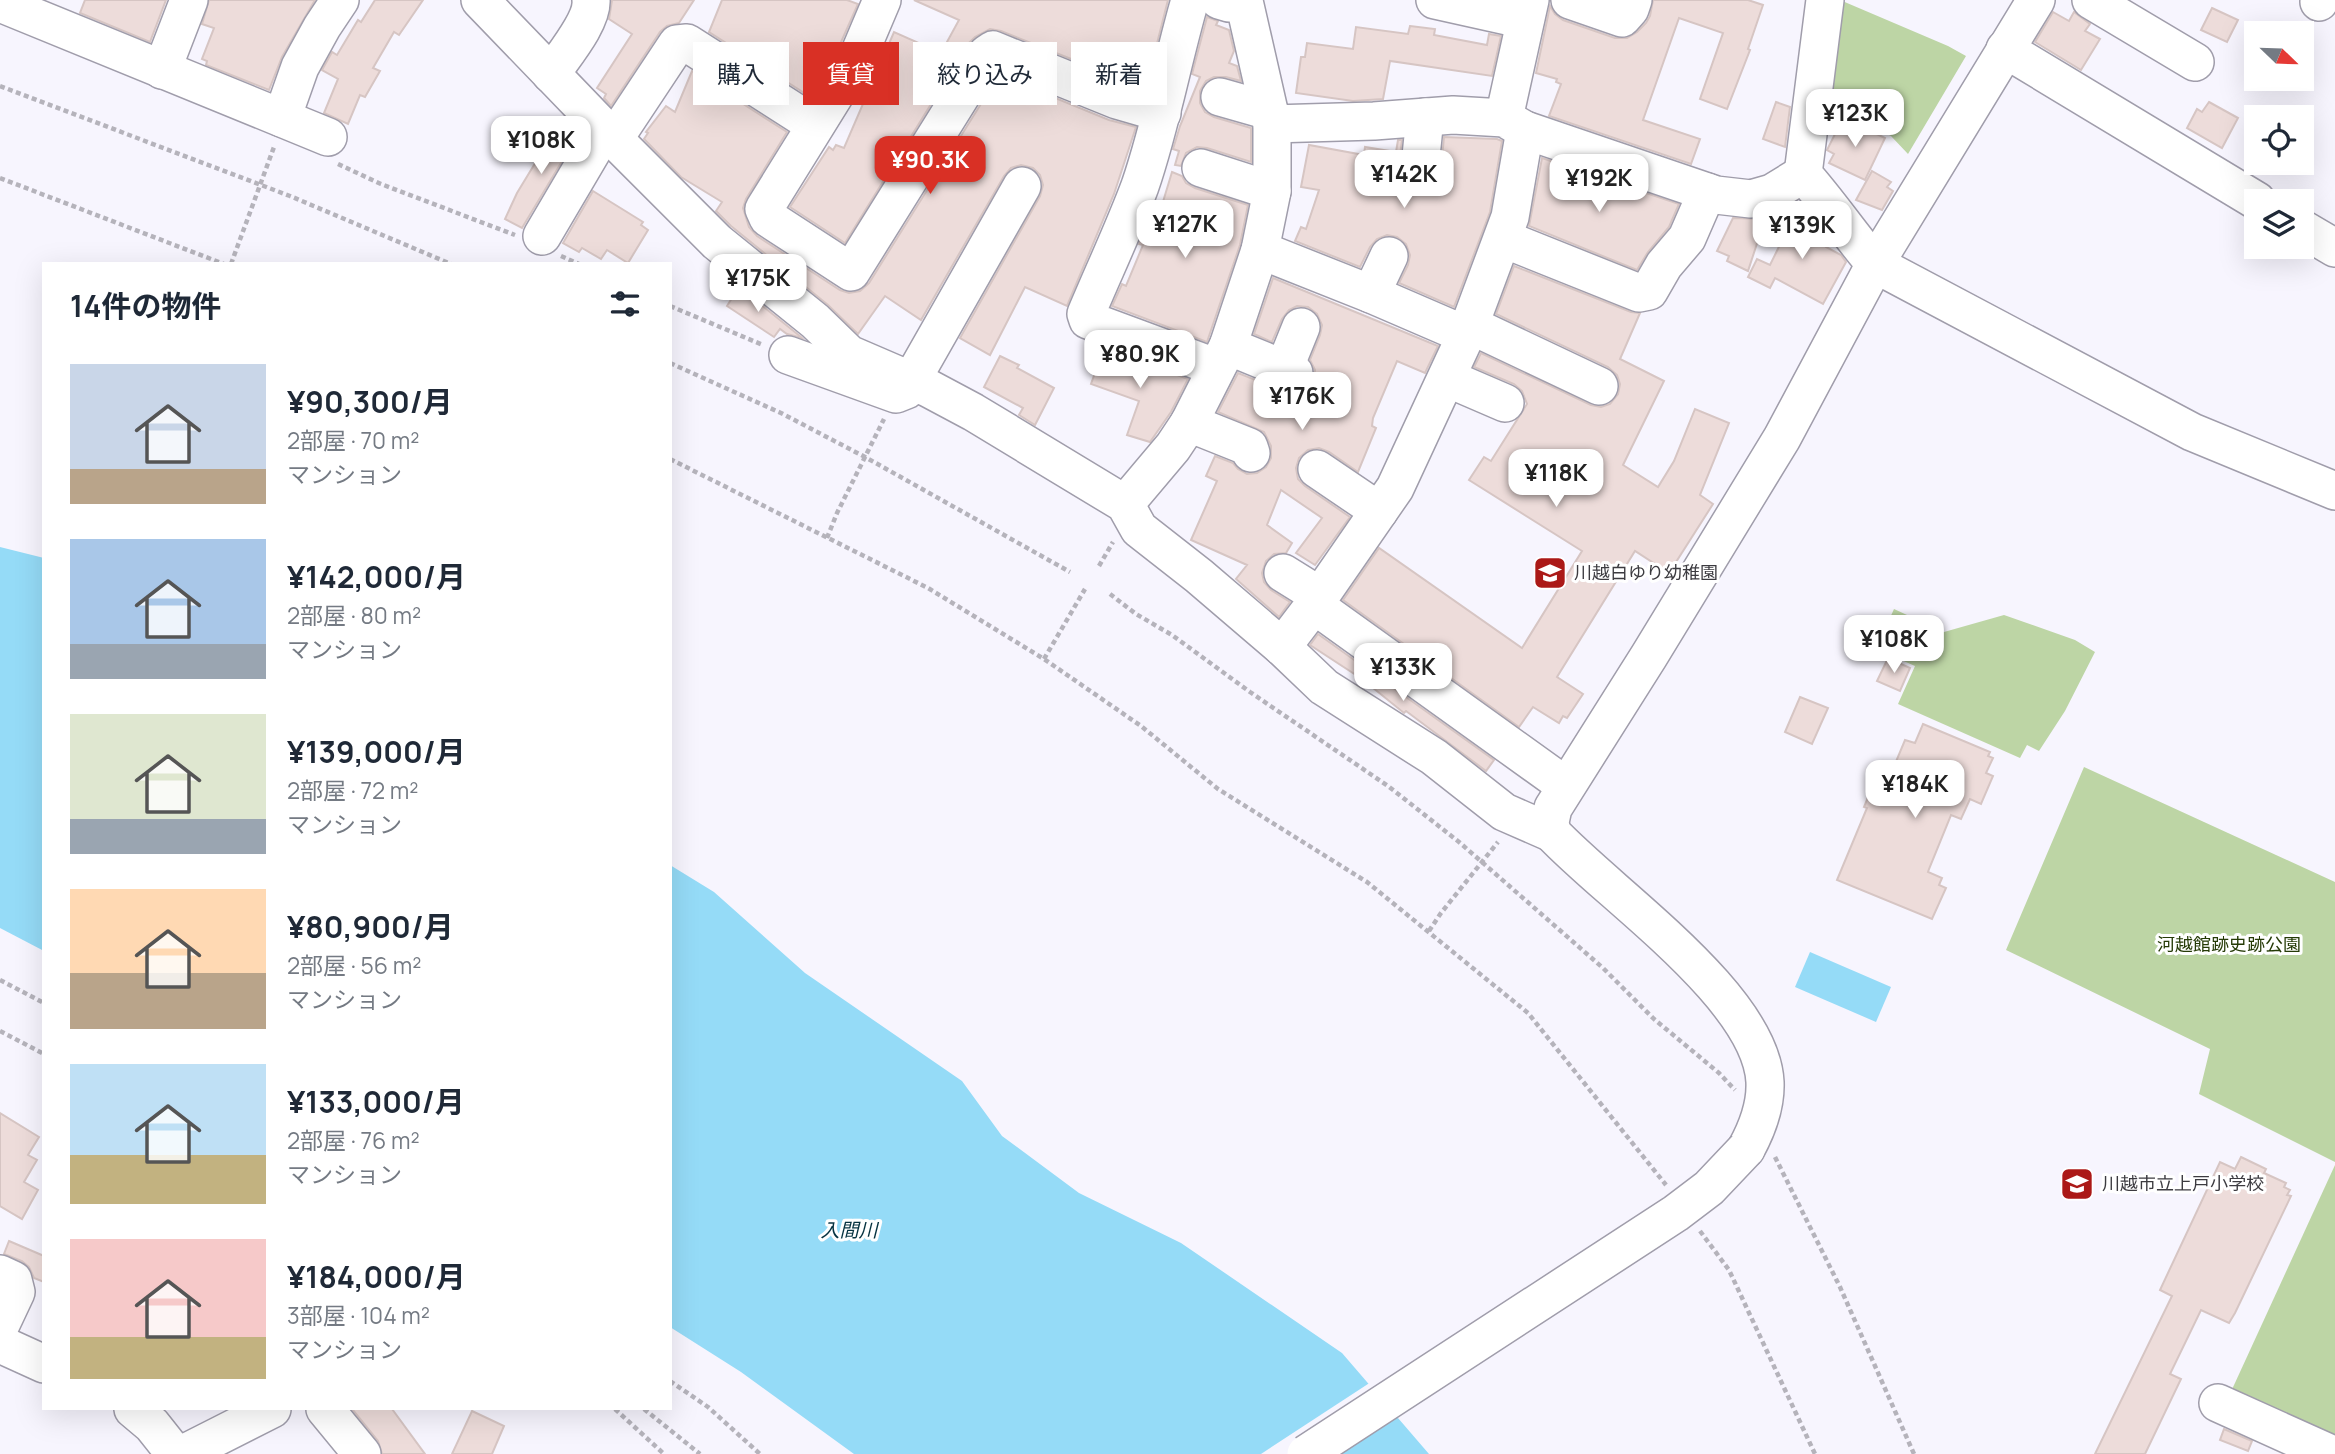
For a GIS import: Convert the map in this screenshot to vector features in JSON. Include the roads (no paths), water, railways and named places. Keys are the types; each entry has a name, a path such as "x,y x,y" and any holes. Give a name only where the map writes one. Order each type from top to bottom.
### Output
{"street":[{"path":"162,70 189,0"},
{"path":"278,132 300,67 340,0"},
{"path":"551,74 587,19 592,8 591,0"},
{"path":"882,0 857,59 764,209 768,218 851,272 987,54 993,50 1117,100 1162,113"},
{"path":"1190,0 1177,43 1162,113 1140,186 1086,314 1088,320 1222,357 1289,371 1301,327"},
{"path":"1122,518 1189,423 1222,357 1260,250 1272,191 1271,118 1244,0 1229,3 1219,0"},
{"path":"1282,647 1395,488 1468,330 1504,239 1515,201 1515,124 1527,10 1434,0"},
{"path":"1570,0 1622,18 1630,9 1633,0"},
{"path":"1825,0 1803,174 1875,264 2192,432 2335,491"},
{"path":"1552,833 1550,822 1553,808 1782,438 1875,264 2036,0"},
{"path":"2091,0 2195,62"},
{"path":"483,1 717,242 815,321 849,354 912,381 973,412 1139,529 1199,576 1324,687 1434,757 1504,812 1552,833 1691,962 1727,999 1741,1018 1760,1056 1765,1082 1759,1121 1760,1152 1676,1213 1306,1454"},
{"path":"0,3 50,11 278,132 331,150"},
{"path":"532,237 677,44 687,43 815,125"},
{"path":"2005,49 2244,193"},
{"path":"1220,97 1271,118 1452,115 1515,124 1707,192 1751,199 1772,193 1803,174"},
{"path":"1420,166 1425,117"},
{"path":"1201,168 1272,191"},
{"path":"788,355 896,394 906,390 1021,186"},
{"path":"1504,239 1639,293 1649,291 1664,265 1687,237 1707,192"},
{"path":"2314,236 2335,248"},
{"path":"1260,250 1468,330 1599,386"},
{"path":"1371,293 1389,256"},
{"path":"1447,378 1505,403"},
{"path":"1189,423 1249,447 1251,453"},
{"path":"1317,469 1379,511"},
{"path":"1283,573 1566,786"},
{"path":"0,1275 13,1280 16,1292 0,1326"},
{"path":"0,1344 42,1363"},
{"path":"2218,1403 2274,1443 2330,1454"},
{"path":"134,1410 152,1425 175,1454"},
{"path":"183,1454 270,1410"},
{"path":"326,1410 362,1454"}],"water":[{"path":"0,547 42,558 42,950 0,928"},
{"name":"入間川","path":"672,866 714,892 805,973 962,1081 1002,1136 1079,1193 1181,1243 1342,1353 1429,1454 854,1454 741,1372 672,1328"},
{"path":"1810,952 1891,987 1876,1022 1795,987"}],"place":[{"name":"川越白ゆり幼稚園","path":"1550,573"},
{"name":"川越市立上戸小学校","path":"2077,1184"}],"park label":[{"name":"河越館跡史跡公園","path":"2229,945"}]}
